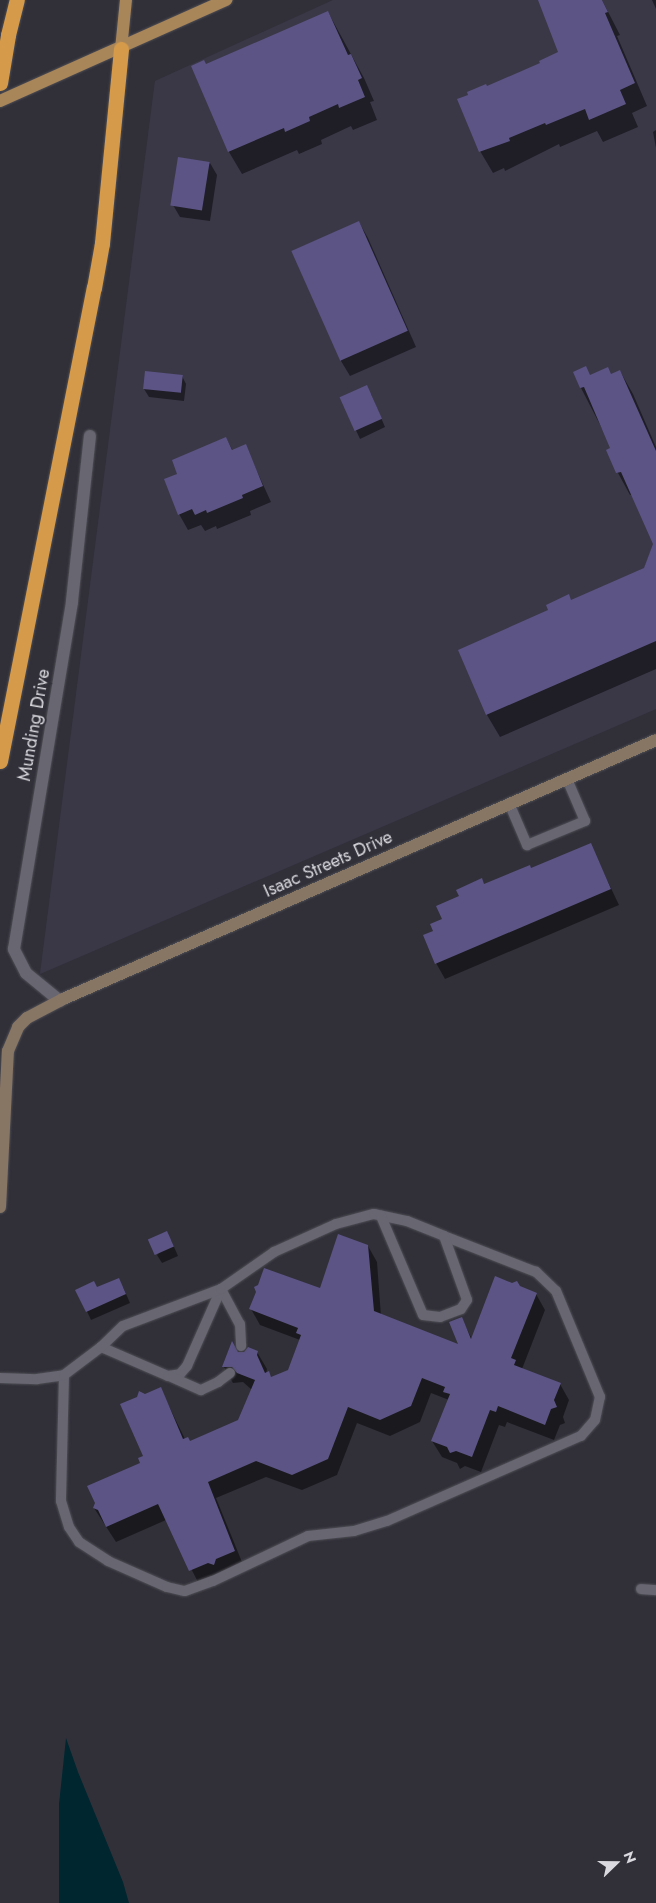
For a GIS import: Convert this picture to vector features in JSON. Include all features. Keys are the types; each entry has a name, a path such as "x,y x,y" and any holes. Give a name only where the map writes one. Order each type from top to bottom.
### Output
{"highway":[{"path":"0,83 8,35 17,0"},
{"path":"0,761 102,243 121,49"}],"main road":[{"path":"121,49 126,0"},
{"path":"0,101 121,49 226,0"}],"street":[{"name":"Munding Drive","path":"60,1001 26,973 14,949 72,601 90,436"},
{"name":"Isaac Streets Drive","path":"0,1207 7,1059 12,1039 18,1027 27,1018 60,1001 656,740"}],"lane":[{"path":"509,804 528,845 577,824 585,820 567,779"},
{"path":"0,1378 37,1379 64,1375 101,1347 123,1326 221,1289 274,1252 336,1224 374,1214 407,1220 536,1272 556,1291 600,1397 595,1420 582,1436 387,1521 354,1531 308,1536 213,1581 185,1591 167,1587 108,1561 79,1542 69,1527 61,1501 64,1375"},
{"path":"381,1216 423,1315 440,1317 461,1309 467,1300 444,1236"},
{"path":"221,1289 240,1324 241,1346"},
{"path":"168,1376 180,1374 187,1366 221,1289"},
{"path":"101,1347 201,1390 218,1382 230,1373"},
{"path":"641,1590 656,1590"}],"shaded area":[{"path":"333,0 656,0 656,709 40,974 155,81"}],"water":[{"path":"66,1738 123,1882 129,1903 59,1903 59,1804"}],"building":[{"path":"538,0 602,0 608,12 605,13 635,83 620,90 626,104 589,120 585,109 546,125 545,123 509,138 510,141 479,152 457,99 468,95 467,92 486,84 487,86 540,63 539,61 558,52"},
{"path":"328,11 348,55 351,54 362,78 358,80 365,97 339,108 338,104 309,117 310,121 285,132 284,128 228,152 191,66 204,60 206,64"},
{"path":"178,157 210,162 202,210 170,205"},
{"path":"359,221 408,331 340,361 291,251"},
{"path":"586,366 590,375 608,367 611,374 620,370 656,451 656,641 486,715 458,650 548,610 546,605 569,594 571,600 644,568 653,544 621,472 616,473 606,450 610,448 584,387 580,388 573,372"},
{"path":"145,371 183,375 181,393 143,389"},
{"path":"367,385 382,419 355,431 340,397"},
{"path":"226,437 232,450 246,444 263,486 242,495 243,498 207,513 206,510 195,515 192,509 178,515 164,479 177,474 172,460"},
{"path":"591,843 611,889 435,964 423,935 433,931 430,924 442,919 436,906 459,896 456,890 482,878 484,884 530,865 531,868"},
{"path":"167,1231 174,1247 155,1255 148,1240"},
{"path":"338,1234 368,1245 374,1311 458,1344 449,1322 462,1317 471,1339 495,1276 512,1283 517,1281 520,1286 537,1293 511,1358 516,1360 514,1365 561,1383 554,1400 557,1407 551,1409 545,1425 498,1406 496,1412 490,1410 472,1457 456,1451 450,1453 447,1447 431,1441 450,1394 443,1392 445,1387 422,1378 411,1406 380,1420 348,1407 328,1459 292,1475 256,1461 208,1482 235,1551 216,1559 214,1565 208,1563 189,1571 158,1504 106,1527 98,1510 93,1508 95,1503 87,1486 140,1463 138,1458 143,1456 120,1404 137,1397 139,1391 145,1394 161,1387 183,1439 188,1437 190,1441 238,1420 255,1380 237,1373 232,1367 222,1367 232,1341 238,1352 244,1352 248,1347 258,1351 257,1355 265,1373 269,1371 271,1377 288,1370 301,1335 296,1333 298,1328 249,1309 256,1292 254,1287 258,1285 264,1268 320,1288"},
{"path":"119,1278 126,1294 86,1312 75,1290 94,1281 97,1287"}]}
